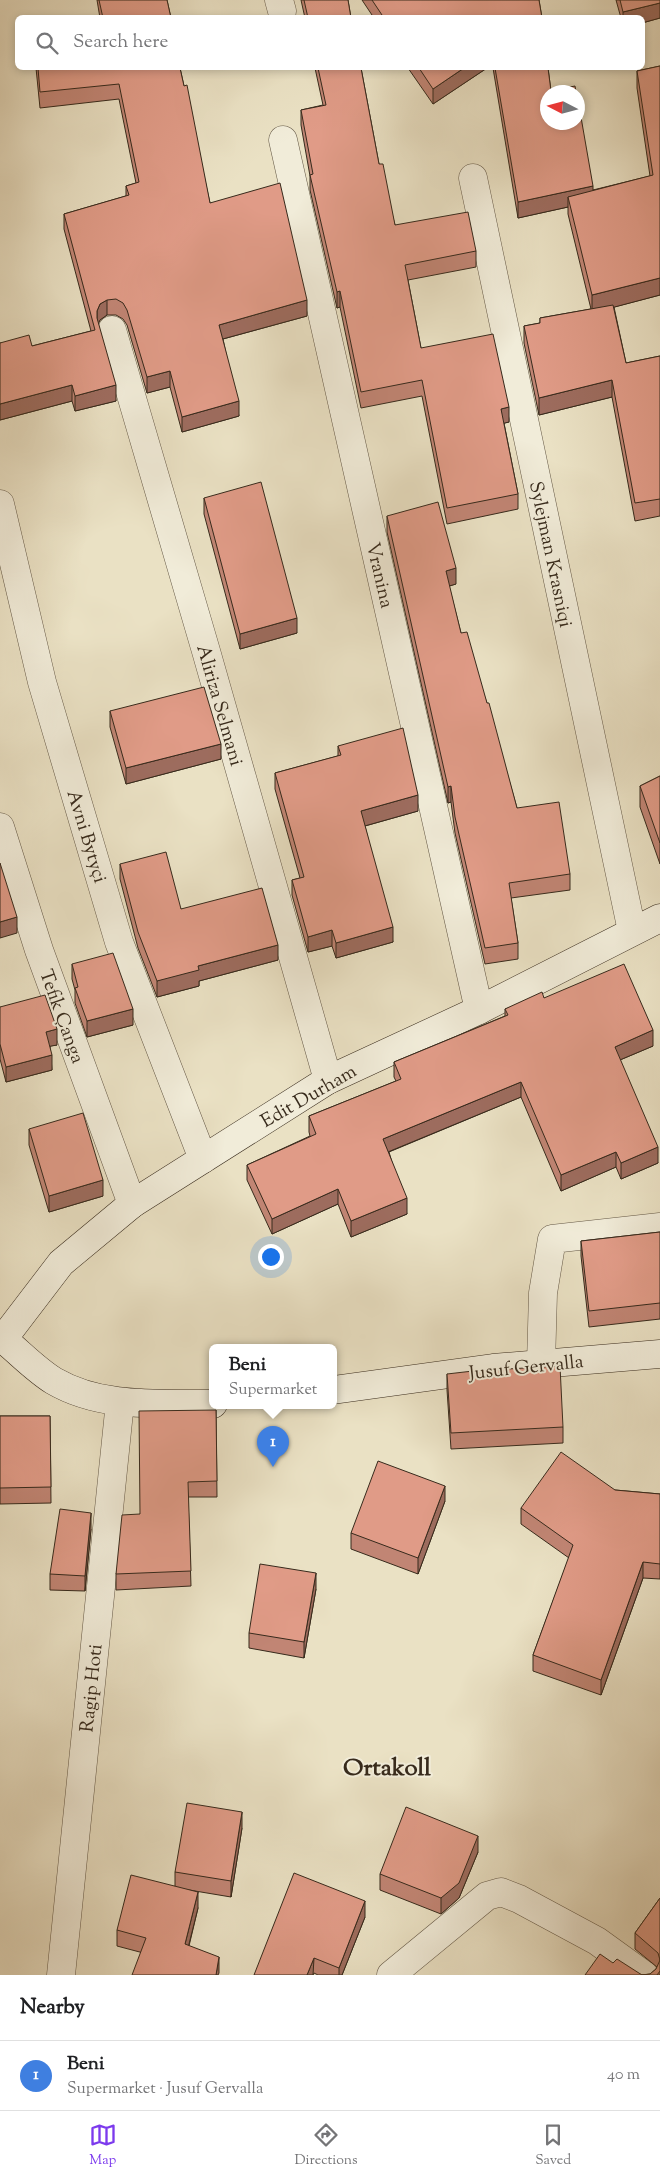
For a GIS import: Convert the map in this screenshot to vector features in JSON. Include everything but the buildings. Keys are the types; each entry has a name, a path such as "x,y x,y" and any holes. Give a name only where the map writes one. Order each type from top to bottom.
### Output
{"street":[{"name":"Vranina","path":"283,140 479,1010"},
{"name":"Sylejman Krasniqi","path":"473,178 632,931"},
{"name":"Aliriza Selmani","path":"112,330 328,1080"},
{"name":"Avni Bytyçi","path":"0,504 42,682 119,942 203,1159"},
{"name":"Tefik Çanga","path":"0,827 39,950 132,1204"},
{"name":"Edit Durham","path":"2,1340 61,1263 132,1204 328,1080 479,1010 660,918"},
{"path":"541,1364 543,1293 552,1239 660,1227"},
{"path":"2,1340 54,1380 90,1397 120,1402 209,1404"},
{"name":"Jusuf Gervalla","path":"337,1389 493,1368 660,1354"},
{"name":"Ragip Hoti","path":"61,1975 65,1919 120,1402"},
{"path":"390,1975 487,1896 501,1892 519,1899 597,1941 644,1975"}],"place":[{"name":"Beni","path":"273,1467"}],"district":[{"name":"Ortakoll","path":"387,1767"}]}
